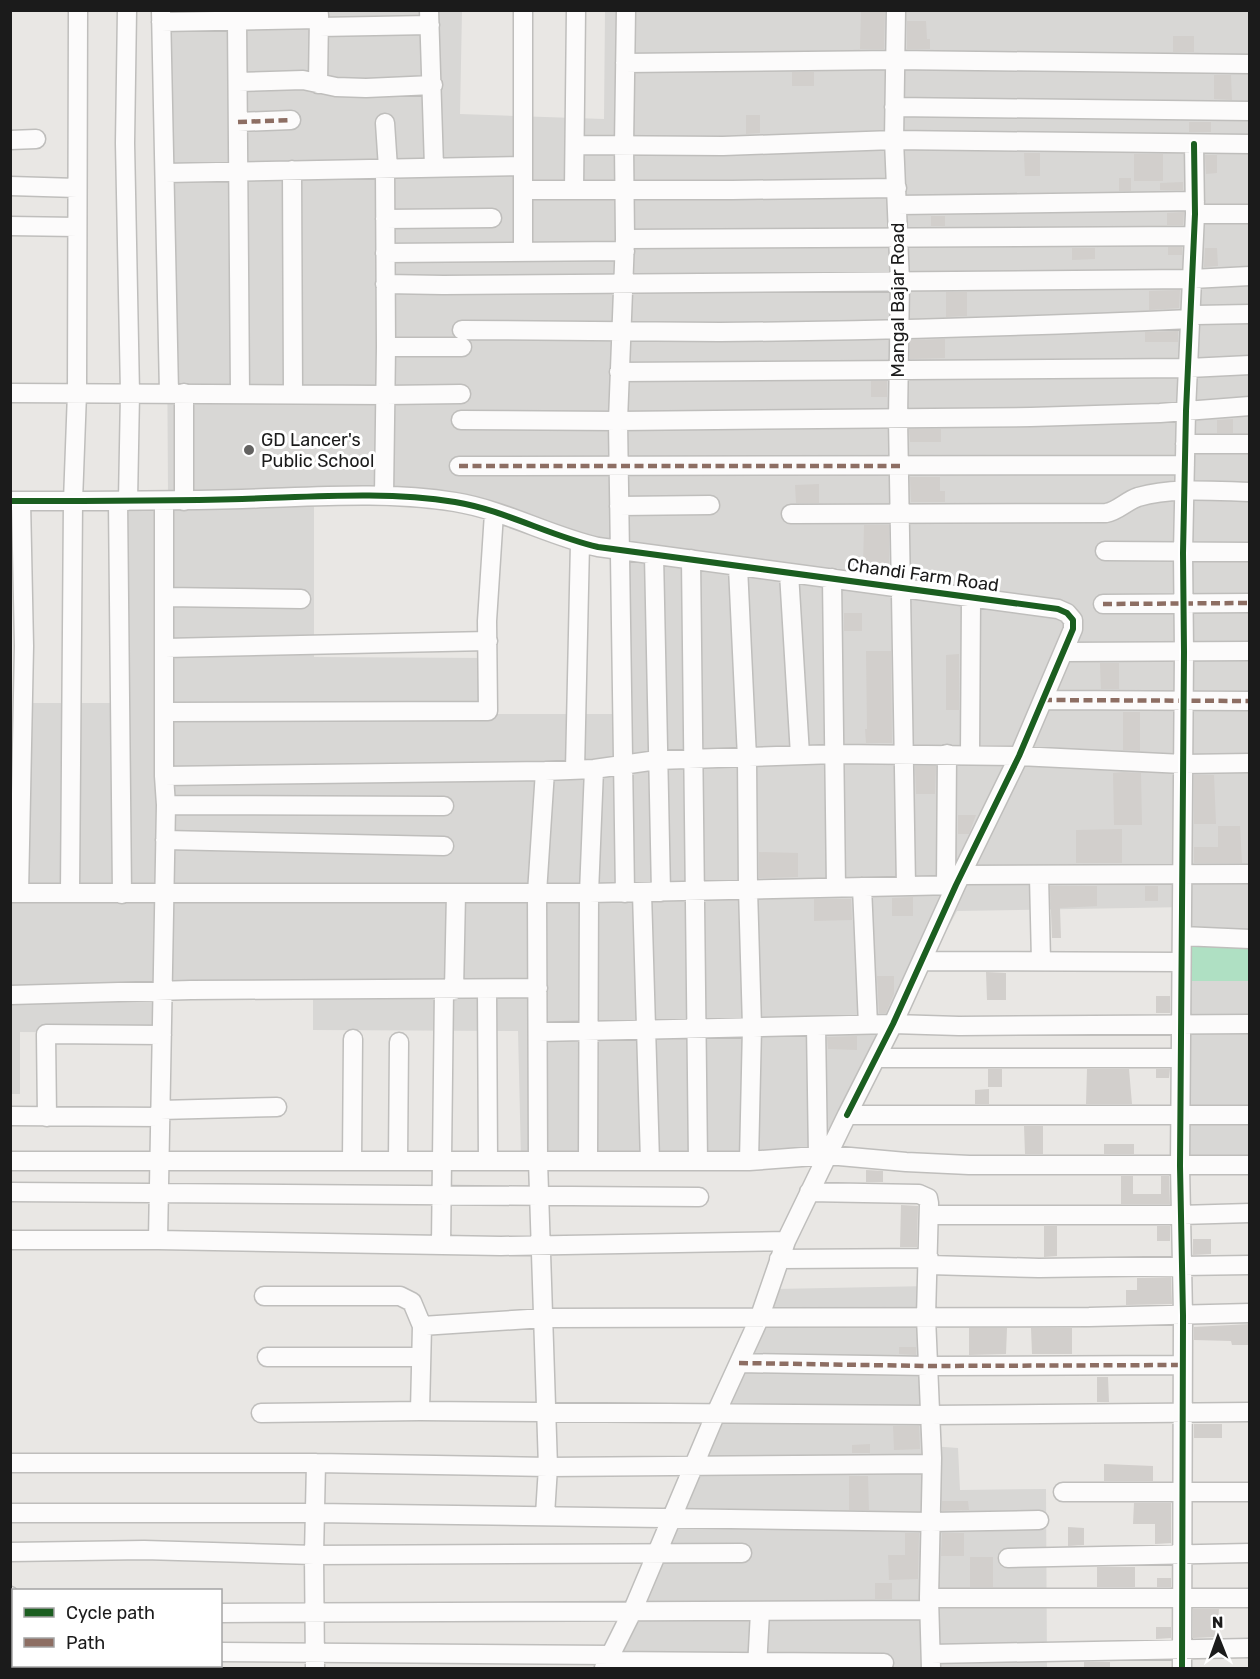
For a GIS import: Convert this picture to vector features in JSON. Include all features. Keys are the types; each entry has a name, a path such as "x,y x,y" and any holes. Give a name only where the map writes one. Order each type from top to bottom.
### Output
{"street":[{"path":"70,893 73,501 77,393 78,10"},
{"path":"122,894 123,501 130,393 125,143 127,10"},
{"path":"523,10 523,252"},
{"path":"574,189 576,10"},
{"path":"626,10 625,245 618,421 622,765 647,1030 650,1161"},
{"name":"Mangal Bajar Road","path":"896,10 894,140 900,282 898,418 906,886"},
{"path":"184,501 165,173 161,16 237,20 430,18 434,167"},
{"path":"318,84 319,19"},
{"path":"237,20 240,393"},
{"path":"625,63 895,60 1250,64"},
{"path":"238,82 303,80 318,84 366,88 433,85"},
{"path":"894,107 1250,111"},
{"path":"238,122 291,120"},
{"path":"384,495 385,123"},
{"path":"10,140 36,140"},
{"path":"575,145 723,146 894,140 1250,144"},
{"path":"1182,1659 1183,1315 1180,1215 1180,962 1182,936 1183,553 1186,411 1195,208 1194,144"},
{"path":"165,173 523,166"},
{"path":"292,170 293,393"},
{"path":"10,186 77,188"},
{"path":"523,190 732,190 1195,208 1250,214"},
{"path":"385,219 492,218"},
{"path":"10,226 77,226"},
{"path":"385,253 523,252 625,245 899,238 1194,236"},
{"path":"385,284 900,282 1192,279 1250,276"},
{"path":"386,346 462,339 620,331 719,332 1039,326 1191,319 1197,315 1250,314"},
{"path":"619,372 1189,368 1250,365"},
{"path":"10,393 293,393 386,396 461,394"},
{"path":"460,420 618,421 1031,417 1250,406"},
{"path":"1185,444 1250,444"},
{"path":"459,466 1185,465"},
{"path":"791,514 1106,513 1113,512 1138,497 1185,492 1250,492"},
{"name":"Chandi Farm Road","path":"16,501 184,501 384,495 458,503 580,543 738,567 1058,609 1067,613 1073,620 1073,629 1064,652 1019,756 954,882 923,962 847,1115 823,1156 786,1241 759,1319 716,1413 632,1612 607,1662"},
{"path":"16,501 24,646 15,893 634,893 906,886 1040,876 1250,874"},
{"path":"158,1240 166,805 164,776 164,501"},
{"path":"619,506 710,505"},
{"path":"164,712 488,711 489,586 494,513"},
{"path":"575,770 580,543"},
{"path":"1105,552 1250,552"},
{"path":"654,555 661,892"},
{"path":"691,559 698,1161"},
{"path":"738,567 747,758 752,1027 749,1161"},
{"path":"789,573 800,755"},
{"path":"832,578 836,888"},
{"path":"165,597 301,599"},
{"path":"970,755 971,598"},
{"path":"1103,604 1250,603"},
{"path":"165,648 488,641"},
{"path":"1064,652 1250,651"},
{"path":"1043,700 1250,701"},
{"path":"164,776 545,771 575,770 657,760 835,754 1019,756 1183,764 1250,763"},
{"path":"947,754 954,882"},
{"path":"588,1161 589,893 594,768"},
{"path":"545,771 537,893 538,1161 548,1467 545,1515"},
{"path":"166,805 444,806"},
{"path":"165,840 444,846"},
{"path":"1040,876 1041,961"},
{"path":"862,887 868,1025"},
{"path":"441,1245 449,990 456,893"},
{"path":"1182,936 1250,939"},
{"path":"923,962 1180,962"},
{"path":"10,995 163,991 538,988"},
{"path":"487,990 488,1161"},
{"path":"538,1032 893,1024 959,1026 1250,1024"},
{"path":"816,1026 823,1156"},
{"path":"47,1117 46,1034 162,1035"},
{"path":"352,1161 353,1039"},
{"path":"398,1161 399,1042"},
{"path":"876,1058 1180,1058"},
{"path":"10,1116 160,1114 277,1107"},
{"path":"847,1115 1250,1115"},
{"path":"10,1161 749,1161 823,1156 969,1165 1250,1165"},
{"path":"10,1192 699,1197"},
{"path":"809,1192 919,1194 928,1198 930,1215 926,1317 932,1464 929,1604 931,1661 1182,1659 1250,1648"},
{"path":"930,1215 1250,1213"},
{"path":"10,1240 441,1245 786,1241"},
{"path":"779,1259 929,1262 1039,1268 1250,1264"},
{"path":"264,1296 400,1296 412,1302 422,1326 420,1411"},
{"path":"422,1326 544,1318 759,1319 1250,1313"},
{"path":"267,1357 421,1357"},
{"path":"739,1363 928,1366 1182,1365"},
{"path":"261,1413 420,1411 930,1415 1250,1412"},
{"path":"10,1463 316,1463 548,1467 932,1464"},
{"path":"315,1661 316,1463"},
{"path":"1063,1492 1250,1492"},
{"path":"10,1513 315,1513 931,1521 1039,1520"},
{"path":"10,1552 144,1550 314,1556 742,1553"},
{"path":"1008,1558 1250,1553"},
{"path":"222,1613 760,1612 929,1604 1250,1598"},
{"path":"757,1665 760,1612"},
{"path":"222,1652 315,1661 757,1665 884,1663"}],"shaded area":[{"path":"165,11 462,11 460,114 604,119 605,11 1249,11 1249,1165 1188,1166 1188,907 957,911 827,1153 521,1158 518,1031 313,1030 313,988 162,988 161,1033 20,1032 20,1094 11,1094 10,753 22,753 22,703 114,703 115,493 168,493","holes":["438,492 626,548 626,714 486,714 486,658 314,657 314,493"]},
{"path":"930,1286 930,1446 958,1448 960,1490 1046,1489 1047,1668 616,1668 775,1289"}],"green space":[{"path":"1249,939 1249,981 1189,981 1189,940"}],"building":[{"path":"861,10 885,10 884,49 860,49"},
{"path":"907,21 926,21 930,49 907,49"},
{"path":"1173,36 1194,36 1194,52 1173,52"},
{"path":"792,72 814,72 814,86 792,86"},
{"path":"1214,75 1231,75 1232,100 1214,99"},
{"path":"746,115 760,115 760,133 746,134"},
{"path":"1189,122 1211,122 1211,132 1189,132"},
{"path":"1024,153 1040,153 1040,176 1025,176"},
{"path":"1134,154 1163,154 1163,181 1134,181"},
{"path":"1205,155 1217,155 1217,173 1206,174"},
{"path":"1119,178 1131,178 1131,191 1119,191"},
{"path":"1183,182 1183,190 1160,190 1160,183"},
{"path":"1184,212 1183,225 1167,225 1167,213"},
{"path":"931,216 945,216 945,226 931,226"},
{"path":"1168,247 1182,247 1182,255 1168,255"},
{"path":"1072,248 1095,248 1095,259 1072,260"},
{"path":"1205,248 1217,248 1218,266 1204,267"},
{"path":"1180,290 1179,308 1149,310 1149,291"},
{"path":"946,292 967,292 967,316 946,317"},
{"path":"1178,331 1178,342 1145,342 1145,332"},
{"path":"945,339 945,358 910,359 910,340"},
{"path":"871,381 887,381 887,397 871,397"},
{"path":"1233,419 1233,433 1217,433 1217,420"},
{"path":"909,429 941,429 941,442 910,442"},
{"path":"910,477 940,477 940,491 945,491 945,502 911,502"},
{"path":"819,484 819,503 796,503 795,485"},
{"path":"864,525 889,525 889,565 863,566"},
{"path":"844,613 862,613 862,631 844,631"},
{"path":"866,651 891,651 892,743 866,743"},
{"path":"959,654 959,710 946,710 946,655"},
{"path":"1100,663 1119,663 1119,689 1101,689"},
{"path":"1123,712 1140,712 1140,751 1123,750"},
{"path":"915,766 936,766 935,794 916,794"},
{"path":"1113,773 1141,773 1142,825 1114,825"},
{"path":"1194,775 1214,775 1216,824 1194,824"},
{"path":"958,815 976,815 969,834 958,834"},
{"path":"1218,826 1240,826 1242,863 1194,863 1194,847 1218,847"},
{"path":"1122,829 1122,863 1076,863 1076,830"},
{"path":"759,852 798,853 798,877 759,878"},
{"path":"1050,886 1097,886 1097,906 1060,908 1061,938 1052,938"},
{"path":"1145,886 1158,886 1158,901 1145,901"},
{"path":"913,897 913,916 892,916 892,898"},
{"path":"814,899 851,899 852,920 814,921"},
{"path":"986,972 1006,973 1006,1000 987,1000"},
{"path":"877,976 894,976 894,994 886,1013 879,1013"},
{"path":"1156,996 1170,996 1170,1013 1156,1013"},
{"path":"857,1036 857,1050 828,1049 827,1037"},
{"path":"988,1069 1002,1069 1002,1087 988,1087"},
{"path":"1087,1069 1129,1069 1132,1104 1086,1104"},
{"path":"1156,1069 1170,1069 1169,1078 1156,1078"},
{"path":"989,1089 989,1104 975,1104 975,1090"},
{"path":"1024,1126 1043,1126 1043,1154 1025,1154"},
{"path":"1104,1144 1134,1144 1134,1154 1104,1154"},
{"path":"866,1170 883,1171 883,1182 866,1182"},
{"path":"1121,1176 1133,1176 1133,1194 1161,1194 1161,1176 1169,1176 1170,1204 1121,1204"},
{"path":"901,1205 918,1206 917,1247 900,1247"},
{"path":"1044,1226 1057,1226 1057,1256 1044,1257"},
{"path":"1157,1226 1170,1226 1170,1241 1157,1241"},
{"path":"1193,1239 1211,1239 1211,1254 1193,1255"},
{"path":"1171,1277 1172,1304 1126,1305 1126,1290 1137,1290 1137,1278"},
{"path":"1250,1324 1250,1345 1232,1345 1231,1341 1194,1340 1194,1327"},
{"path":"969,1328 1007,1328 1006,1354 969,1355"},
{"path":"1031,1328 1072,1328 1072,1354 1032,1354"},
{"path":"899,1347 916,1347 916,1355 899,1354"},
{"path":"1097,1377 1108,1377 1109,1402 1097,1402"},
{"path":"1194,1424 1222,1424 1222,1438 1194,1438"},
{"path":"893,1426 919,1426 920,1449 894,1450"},
{"path":"870,1444 870,1453 852,1453 852,1445"},
{"path":"1104,1464 1153,1466 1153,1481 1104,1481"},
{"path":"849,1476 868,1476 869,1510 849,1510"},
{"path":"942,1501 968,1501 969,1510 942,1511"},
{"path":"1134,1503 1171,1503 1171,1543 1155,1544 1155,1524 1133,1524"},
{"path":"1068,1527 1084,1528 1084,1545 1068,1546"},
{"path":"905,1533 919,1533 918,1579 889,1580 888,1555 905,1555"},
{"path":"942,1533 964,1533 964,1556 941,1556"},
{"path":"970,1557 993,1557 993,1587 970,1587"},
{"path":"1097,1567 1135,1567 1135,1587 1097,1587"},
{"path":"1157,1578 1171,1578 1171,1587 1157,1587"},
{"path":"875,1583 892,1583 892,1599 875,1599"},
{"path":"1193,1609 1219,1609 1218,1622 1215,1622 1215,1637 1193,1638"},
{"path":"1156,1627 1171,1627 1171,1638 1156,1639"},
{"path":"1084,1662 1110,1662 1110,1668 1084,1668"}],"marked path":[{"path":"238,122 291,120"},
{"path":"459,466 900,466"},
{"path":"1103,604 1250,603"},
{"path":"1043,700 1250,701"},
{"path":"739,1363 928,1366 1182,1365"}],"cycle path":[{"path":"1182,1668 1183,1315 1180,1166 1183,553 1186,411 1195,214 1194,144"},
{"path":"10,501 349,496 429,499 455,502 491,511 598,547 1058,609 1067,613 1073,620 1073,629 1019,756 956,885 893,1024 847,1115"}],"place":[{"name":"GD Lancer's Public School","path":"249,450"}]}
